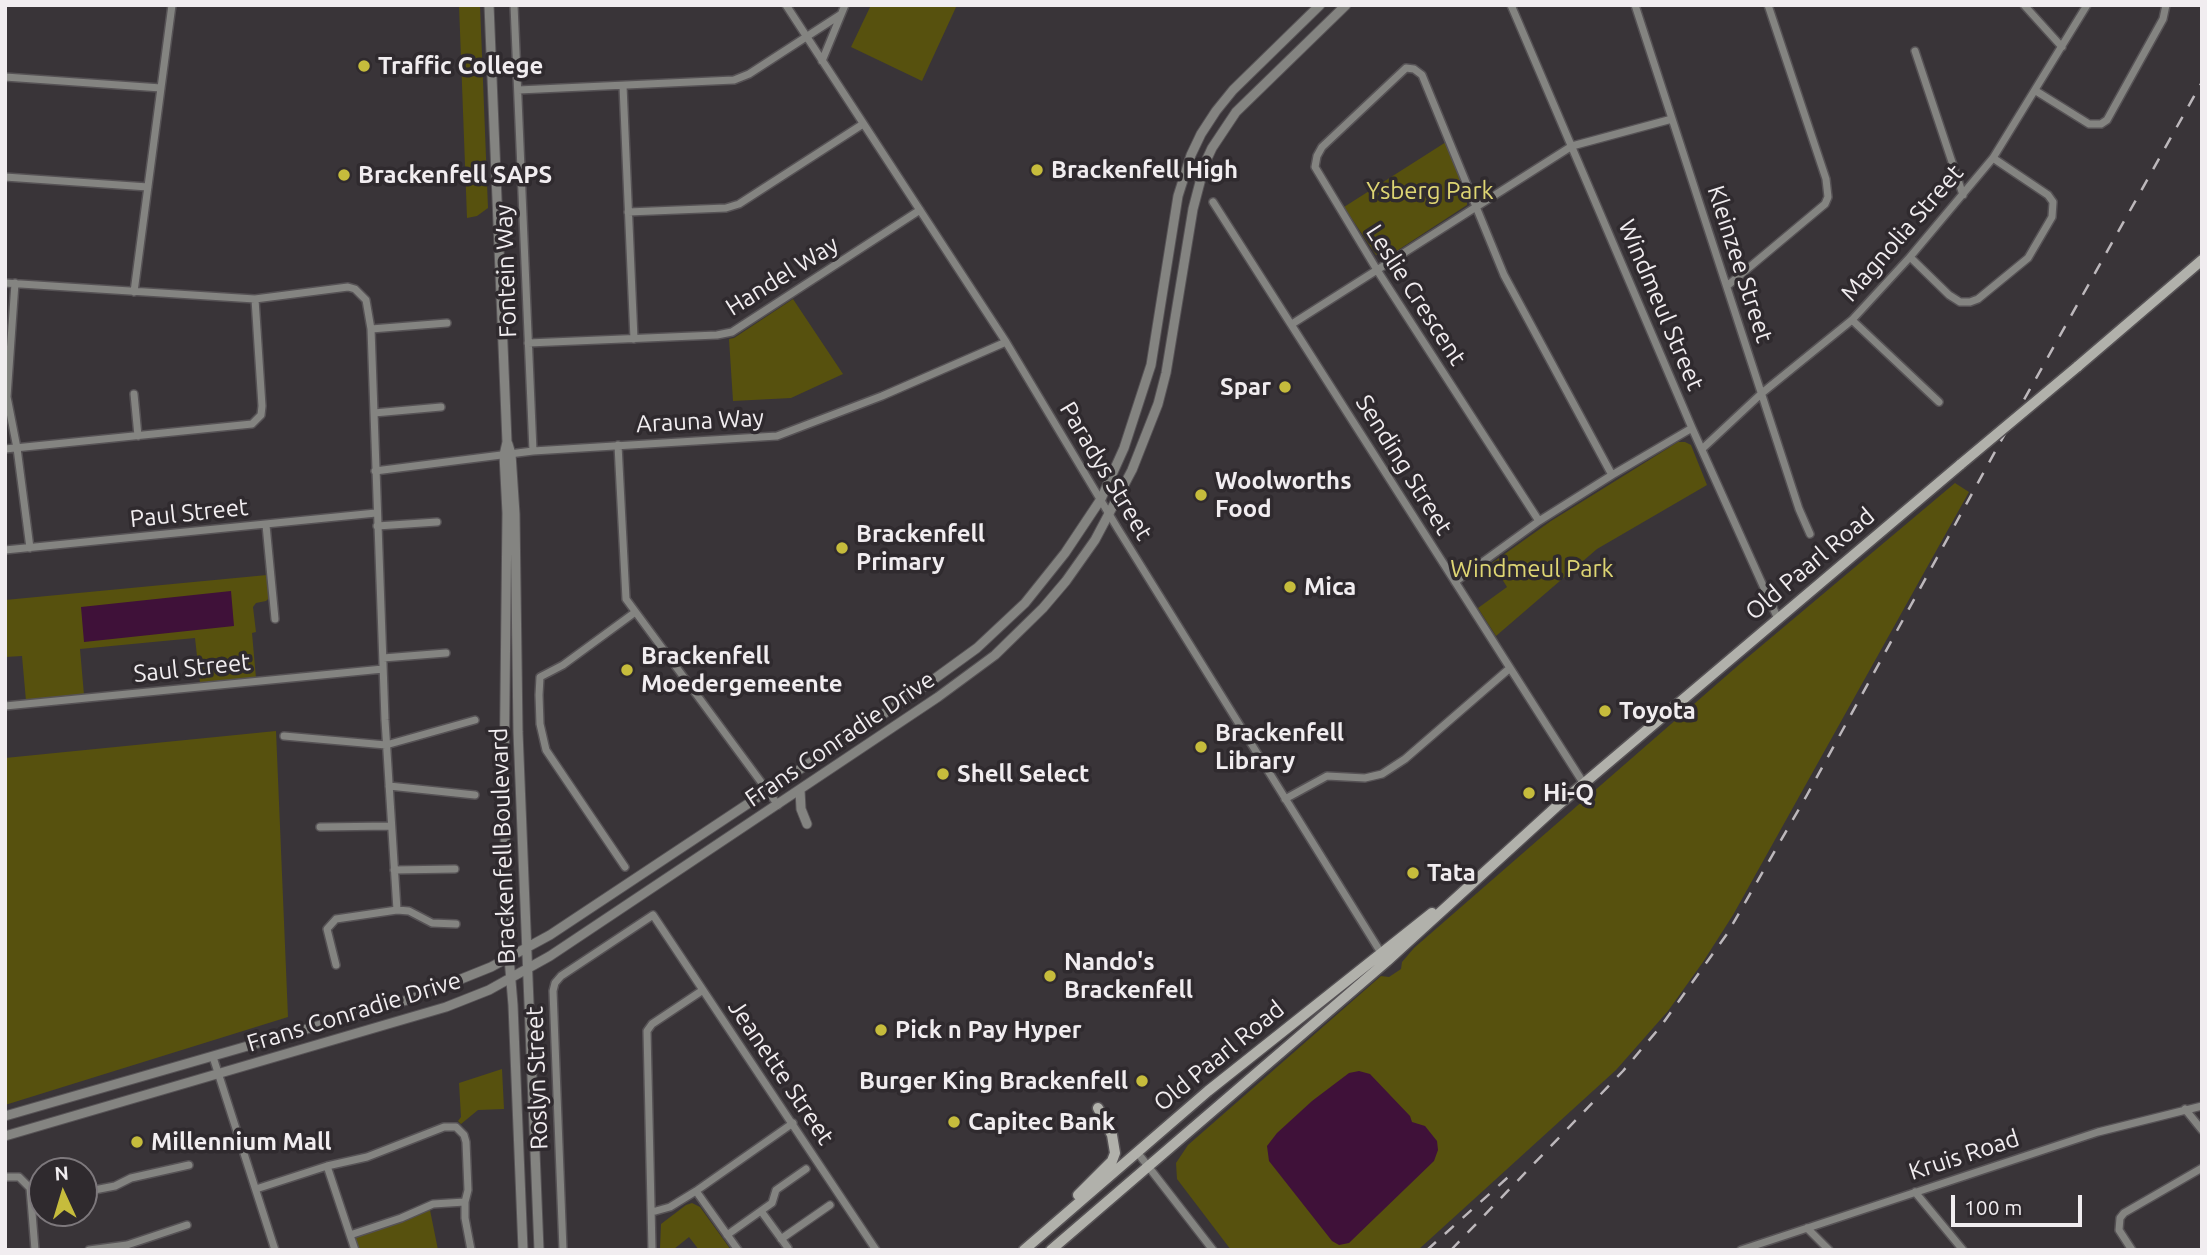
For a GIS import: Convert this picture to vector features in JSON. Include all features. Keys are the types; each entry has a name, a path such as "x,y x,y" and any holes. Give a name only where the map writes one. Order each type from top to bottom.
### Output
{"main road":[{"name":"Old Paarl Road","path":"1051,1250 1429,915 1448,903 1584,784 2202,260"},
{"name":"Old Paarl Road","path":"1024,1250 1208,1091 1383,956"},
{"path":"1059,1219 1075,1198 1112,1161 1115,1153 1112,1135 1098,1108"}],"street":[{"path":"134,292 172,5"},
{"name":"Brackenfell Boulevard","path":"489,5 507,442 516,527 517,709 539,1250"},
{"name":"Fontein Way","path":"514,5 533,451"},
{"name":"Paradys Street","path":"786,5 1006,342 1383,956"},
{"path":"822,61 845,5"},
{"name":"Frans Conradie Drive","path":"5,1116 414,998 468,977 509,957 550,935 945,673 993,634 1044,582 1101,499 1124,448 1146,383 1159,320 1178,196 1191,155 1216,111 1233,90 1320,5"},
{"name":"Frans Conradie Drive","path":"5,1136 446,1007 489,990 550,956 778,805 949,690 1003,648 1066,581 1110,514 1132,470 1158,404 1174,334 1193,209 1212,148 1236,112 1346,5"},
{"name":"Windmeul Street","path":"1511,5 1692,428 1778,619"},
{"name":"Kleinzee Street","path":"1635,5 1799,509 1810,534"},
{"path":"1727,286 1825,204 1828,197 1826,179 1768,5"},
{"path":"2024,5 2062,47"},
{"name":"Magnolia Street","path":"1702,449 1762,393 1852,320 1910,257 1993,158 2087,5"},
{"path":"2036,91 2089,124 2101,124 2107,120 2163,19 2166,5"},
{"path":"518,90 742,78 840,15"},
{"path":"1915,51 1963,195"},
{"name":"Leslie Crescent","path":"1539,521 1318,174 1315,162 1322,147 1406,68 1414,69 1422,75 1504,275 1612,475"},
{"path":"5,77 161,88"},
{"path":"623,86 634,339"},
{"path":"1292,324 1572,146 1672,119"},
{"path":"628,212 726,208 739,204 863,124"},
{"path":"1910,257 1949,295 1960,302 1978,299 2028,258 2052,217 2053,202 2049,195 1993,158"},
{"path":"5,177 148,187"},
{"name":"Sending Street","path":"1213,202 1584,784"},
{"name":"Handel Way","path":"527,343 717,335 732,332 920,210"},
{"path":"5,283 255,299 342,287 355,289 364,297 368,305 371,328 386,745 397,909"},
{"path":"15,283 6,397 17,448 30,548"},
{"path":"5,449 252,424 261,415 262,406 255,299"},
{"path":"1852,320 1939,402"},
{"path":"371,328 447,323"},
{"name":"Arauna Way","path":"375,471 533,451 783,435 882,396 1006,342"},
{"path":"134,394 138,436"},
{"path":"374,413 441,407"},
{"path":"1455,582 1539,521 1692,428"},
{"path":"618,444 626,599 778,805"},
{"name":"Brackenfell Boulevard","path":"508,454 504,787 523,1250"},
{"name":"Paul Street","path":"5,550 376,513"},
{"path":"377,526 437,522"},
{"path":"266,525 275,619"},
{"path":"625,867 546,750 540,724 540,677 563,665 634,613"},
{"path":"383,658 446,653"},
{"path":"1285,799 1326,776 1365,778 1382,774 1405,759 1510,668"},
{"name":"Saul Street","path":"5,706 383,669"},
{"path":"284,736 386,745 475,720"},
{"path":"389,786 475,795"},
{"path":"800,790 801,809 807,824"},
{"path":"320,827 391,826"},
{"path":"394,870 455,869"},
{"path":"336,965 327,929 331,922 397,909 409,911 432,923 456,924"},
{"name":"Jeanette Street","path":"653,915 876,1250"},
{"name":"Roslyn Street","path":"563,1250 553,991 555,983 561,976 653,915"},
{"path":"652,1250 647,1031 652,1024 703,990"},
{"path":"213,1056 275,1250"},
{"name":"Kruis Road","path":"1741,1250 2111,1128 2202,1105"},
{"path":"2185,1110 2202,1130"},
{"path":"652,1212 670,1207 696,1191 793,1123"},
{"path":"256,1189 327,1166 368,1157 444,1127 456,1127 464,1135 466,1142 468,1190 465,1218 471,1250"},
{"path":"1137,1152 1213,1250"},
{"path":"98,1189 115,1186 131,1178 189,1165"},
{"path":"327,1166 355,1250"},
{"path":"2132,1250 2119,1230 2120,1217 2202,1168"},
{"path":"727,1235 772,1203 776,1190 806,1170"},
{"path":"5,1177 14,1176 28,1183"},
{"path":"696,1191 738,1250"},
{"path":"1915,1192 1962,1250"},
{"path":"350,1235 433,1204 465,1202"},
{"path":"781,1239 830,1205"},
{"path":"761,1211 788,1248"},
{"path":"89,1250 127,1245 187,1225"},
{"path":"34,1227 35,1250"},
{"path":"1807,1228 1829,1250"}],"green space":[{"path":"459,5 480,5 488,208 477,216 467,218"},
{"path":"871,5 957,5 922,81 851,47"},
{"name":"Ysberg Park","path":"1446,142 1467,192 1467,205 1389,256 1376,255 1344,207"},
{"path":"793,299 843,374 791,398 733,401 729,339"},
{"name":"Windmeul Park","path":"1678,442 1691,445 1707,485 1597,549 1496,636 1478,608 1507,587 1492,563 1551,521"},
{"path":"1955,483 1969,492 1733,915 1668,1011 1616,1070 1418,1250 1231,1250 1177,1179 1176,1163 1188,1145 1381,976 1389,977 1401,969 1402,962 1414,948 1741,663"},
{"path":"267,575 269,598 253,607 256,678 200,683 195,638 80,649 84,695 26,701 22,656 5,657 5,600"},
{"path":"276,731 288,1017 5,1105 5,758"},
{"path":"502,1069 504,1109 478,1110 461,1124 458,1121 461,1117 459,1083"},
{"path":"692,1203 700,1207 731,1250 699,1250 689,1237 674,1249 660,1249 661,1224"},
{"path":"430,1210 438,1250 358,1249 354,1240 357,1237"}],"shaded area":[{"path":"231,591 234,626 84,642 81,607"},
{"path":"1359,1071 1370,1074 1410,1116 1412,1122 1425,1126 1437,1141 1438,1150 1434,1161 1349,1243 1339,1245 1332,1241 1269,1161 1267,1146 1277,1133 1312,1101 1349,1073"}],"railway":[{"path":"1451,1250 1623,1071 1661,1026 1727,934 1807,795 2202,82"},
{"path":"1427,1250 1516,1170"}],"place":[{"name":"Traffic College","path":"364,66"},
{"name":"Brackenfell High","path":"1037,170"},
{"name":"Brackenfell SAPS","path":"344,175"},
{"name":"Spar","path":"1285,387"},
{"name":"Woolworths Food","path":"1201,495"},
{"name":"Brackenfell Primary","path":"842,548"},
{"name":"Mica","path":"1290,587"},
{"name":"Brackenfell Moedergemeente","path":"627,670"},
{"name":"Toyota","path":"1605,711"},
{"name":"Brackenfell Library","path":"1201,747"},
{"name":"Shell Select","path":"943,774"},
{"name":"Hi-Q","path":"1529,793"},
{"name":"Tata","path":"1413,873"},
{"name":"Nando's Brackenfell","path":"1050,976"},
{"name":"Pick n Pay Hyper","path":"881,1030"},
{"name":"Burger King Brackenfell","path":"1142,1081"},
{"name":"Capitec Bank","path":"954,1122"},
{"name":"Millennium Mall","path":"137,1142"}]}
